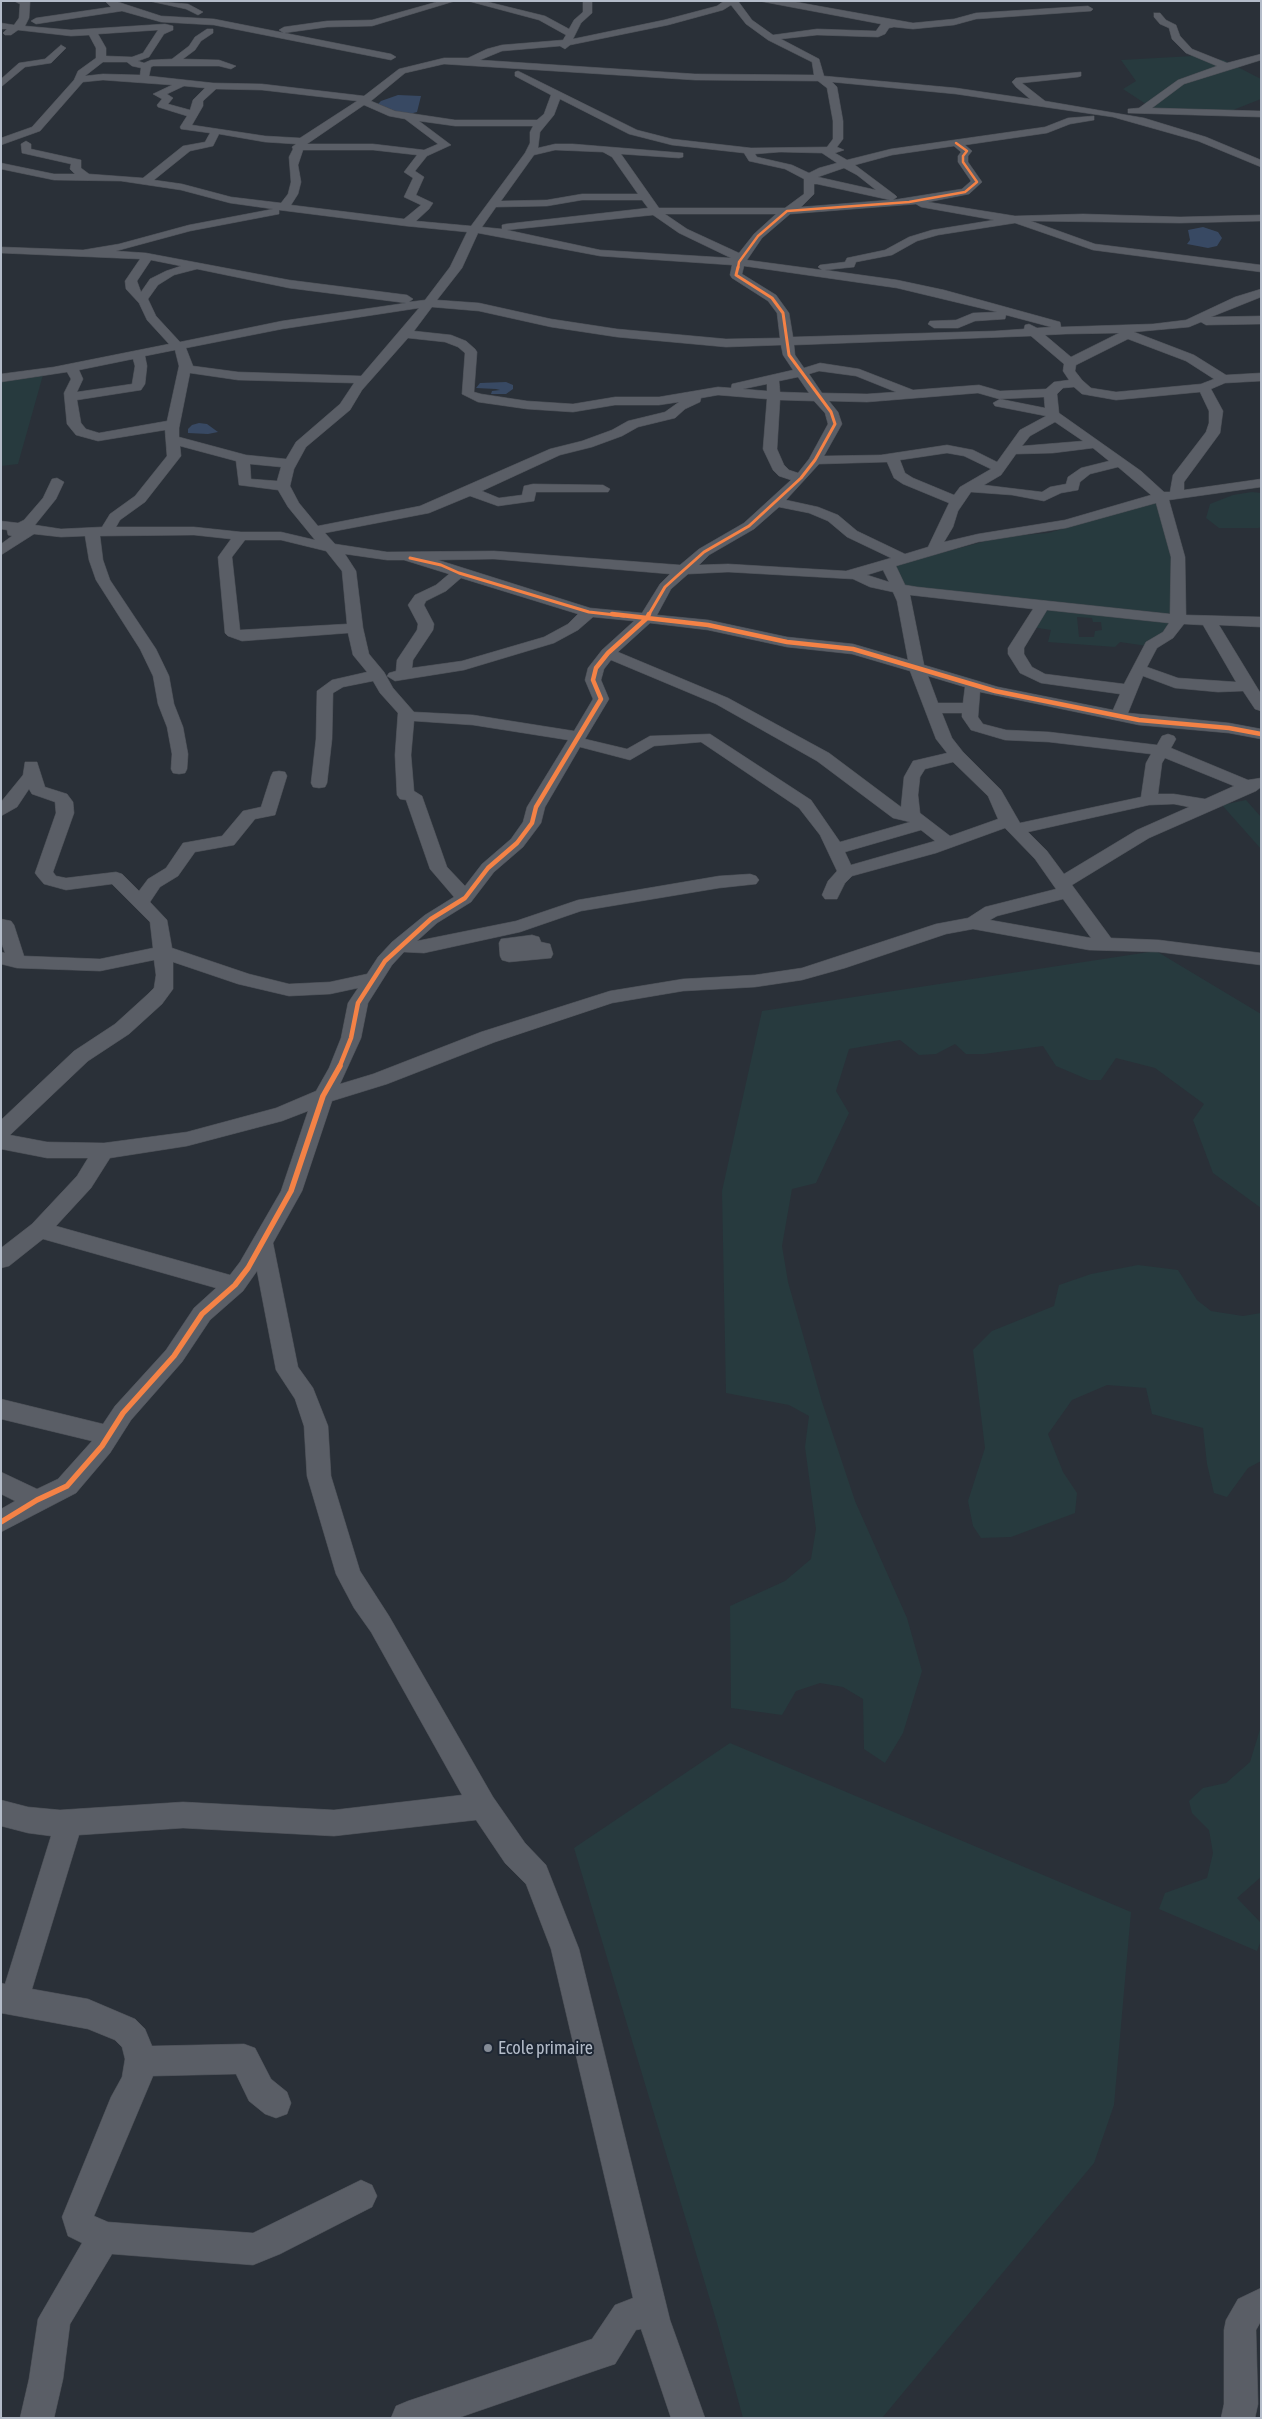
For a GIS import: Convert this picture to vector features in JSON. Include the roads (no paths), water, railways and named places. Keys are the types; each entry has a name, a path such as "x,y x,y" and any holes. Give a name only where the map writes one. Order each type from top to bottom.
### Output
{"street":[{"path":"1,37 18,26 24,18 25,2 18,1"},
{"path":"109,1 109,4 160,19 262,31 391,56"},
{"path":"18,26 54,18 123,8 138,1"},
{"path":"153,1 188,7 198,12"},
{"path":"188,1 212,26"},
{"path":"262,31 326,24 372,23 451,1"},
{"path":"472,1 542,18 557,28 570,33"},
{"path":"465,898 439,869 410,796 403,755 406,716 404,708 386,690 379,677 361,655 355,628 349,571 332,548 293,504 283,486 290,464 301,445 345,407 405,334 427,303 456,268 474,230 530,153 535,143 535,132 540,123 549,115 556,69 570,33 579,19 587,13 588,1"},
{"path":"470,61 490,51 502,48 567,43 677,20 720,8 732,1 749,22 771,38 817,58 820,78 832,87 838,121 838,139 827,153 893,197"},
{"path":"763,1 812,16 913,26 954,22 976,16 1088,9"},
{"path":"812,36 804,26 825,1"},
{"path":"1157,15 1163,22 1173,27 1176,37 1189,51 1226,66"},
{"path":"42,30 54,18"},
{"path":"1,142 36,129 79,80 81,73 101,59 132,60 146,55 160,32 169,27 188,25 184,21"},
{"path":"369,34 372,23"},
{"path":"771,38 878,34 886,26 894,24"},
{"path":"1,26 18,26 65,32 143,29 150,26 212,26"},
{"path":"174,62 192,48 198,39 212,26"},
{"path":"63,52 65,32"},
{"path":"92,32 101,48 101,59"},
{"path":"373,54 377,42"},
{"path":"12,62 63,52"},
{"path":"1,84 22,65 48,61 63,52"},
{"path":"1143,110 1181,82 1226,66 1261,57"},
{"path":"132,60 135,64 146,66 151,63 174,62 219,63 231,66"},
{"path":"285,206 294,194 296,182 292,165 300,144 349,108 368,102 402,71 427,64 470,61 556,69 695,77 820,78 876,86 956,91 1044,106 1113,114 1202,139 1261,164"},
{"path":"144,78 146,66"},
{"path":"518,74 633,132 672,142 750,151 831,147 891,152"},
{"path":"1044,106 1017,82 1019,80 1078,74"},
{"path":"79,80 103,77 144,78 214,86 262,87 368,102 408,117 467,124 540,123"},
{"path":"105,88 137,86 166,80"},
{"path":"183,82 158,94 168,98 162,105 191,114"},
{"path":"214,86 198,100 198,106 191,114 185,128 243,134 300,144 363,147 425,153 443,147 445,144 408,117"},
{"path":"71,89 90,90"},
{"path":"809,178 823,170 891,152 1047,130 1068,121 1113,114 1143,110 1261,114"},
{"path":"1228,112 1261,126"},
{"path":"146,182 187,148 209,144 216,131"},
{"path":"494,231 526,224 656,211 787,210 909,202 960,194 977,184 963,162 963,156 967,151 956,143"},
{"path":"26,144 26,151 77,162 75,169 87,178"},
{"path":"530,153 560,147 690,157"},
{"path":"831,147 859,149"},
{"path":"604,149 616,155 630,172 656,211 683,231 740,260"},
{"path":"750,151 751,157 763,162 788,167 809,178 909,202 1016,220 1093,247 1261,269"},
{"path":"406,223 425,207 427,203 410,197 419,177 409,173 425,153"},
{"path":"744,162 763,162"},
{"path":"6,170 65,178 102,176 182,187 230,200 406,223 494,231 600,253 740,260 800,271 897,284 944,294 1011,314 1085,330"},
{"path":"1,1522 38,1500 67,1486 123,1413 174,1356 202,1314 235,1285 264,1244 291,1191 323,1096 339,1068 351,1038 358,1003 376,978 385,961 399,946 432,919 465,898 488,868 518,843 532,823 536,807 601,699 593,674 608,653 647,618 665,587 704,552 749,526 801,478 815,460 835,424 831,412 818,397 802,371 789,355 783,313 772,298 736,274 740,260 758,236 787,210 805,199 809,194 809,178"},
{"path":"492,204 546,203 582,197 645,197"},
{"path":"83,253 120,248 189,228 303,209"},
{"path":"800,271 850,265 851,260 888,252 913,238 936,232 1016,220 1052,217 1180,220 1261,218"},
{"path":"1,250 146,256 196,264 289,284 427,303 479,307 551,323 617,333 726,343 1085,330 1123,332 1227,319 1261,320"},
{"path":"146,256 145,262 131,281 132,289 151,317 182,351 184,366 173,424 174,456 140,499 99,531 96,560 103,580 148,650 161,676 166,704 176,727 180,754 178,769"},
{"path":"141,300 150,286 164,276 196,264"},
{"path":"1189,323 1239,300 1261,293"},
{"path":"1,378 72,368 282,326 427,303"},
{"path":"905,337 914,329 932,324 958,324 973,317 1011,314 1070,362"},
{"path":"1123,332 1070,362 1068,372 1087,391 1116,396 1204,388 1223,379 1261,377"},
{"path":"1123,332 1190,358 1223,379"},
{"path":"405,334 447,338 468,348 471,352 466,391 472,396 484,399 573,408 615,401 659,401 773,379 820,367 840,354 885,338"},
{"path":"71,397 136,387 139,384 141,366 138,355"},
{"path":"184,366 190,369 246,376 366,380"},
{"path":"820,367 859,373 913,394 1018,406 1053,415 1095,444 1162,497 1178,557 1178,619 1168,635 1152,645 1138,669 1118,716"},
{"path":"72,368 77,379 70,393 74,424 81,432 90,436 138,432 173,424"},
{"path":"773,379 774,396 770,449 778,467 784,473 801,478"},
{"path":"315,531 414,513 470,491 555,452 587,444 617,433 633,424 670,415 690,401 718,391 774,396 867,398 979,389 999,395 1050,393 1059,385 1077,383"},
{"path":"1177,494 1177,482 1180,475 1212,433 1216,423 1216,411 1204,388"},
{"path":"934,549 940,534 946,527 956,501 966,488 996,472 1025,433 1050,420 1053,415 1050,393"},
{"path":"174,440 243,459 290,464"},
{"path":"1013,450 1053,449 1095,444"},
{"path":"815,460 892,457 947,449 968,454 999,468"},
{"path":"892,457 899,475 908,482 956,501"},
{"path":"243,459 244,482 283,486"},
{"path":"966,488 1004,490 1044,497 1055,492 1055,490 1073,487 1073,480 1086,471 1106,467 1118,462"},
{"path":"1,551 27,528 57,482"},
{"path":"410,558 458,554 505,556 685,571 728,568 830,576 856,575 934,549 986,537 1066,524 1162,497 1261,483"},
{"path":"470,491 498,502 529,498 529,490 533,488 603,489"},
{"path":"776,502 812,510 833,518 852,534 905,559"},
{"path":"1,525 61,533 99,531 194,532 241,536 282,536 332,548 410,558 441,565 459,573 588,612 708,625 787,642 853,650 973,685 1118,716 1229,728 1261,734"},
{"path":"1,537 27,528"},
{"path":"241,536 225,557 233,633 242,636 355,628"},
{"path":"888,565 905,601 917,669 944,739 957,756 995,794 1012,825 1041,855 1066,887 1105,944"},
{"path":"404,674 406,660 425,630 426,624 416,605 420,598 441,588 459,573"},
{"path":"856,575 876,584 901,590 1178,619 1261,622"},
{"path":"1043,605 1017,644 1016,654 1026,670 1041,678 1129,690"},
{"path":"319,783 324,739 323,708 325,691 338,683 464,665 549,640 573,627 588,612"},
{"path":"1209,621 1247,686 1261,706"},
{"path":"608,653 722,701 823,757 898,814 918,820"},
{"path":"1138,669 1175,683 1218,687 1247,686"},
{"path":"973,685 972,722 977,727 988,731 1005,735 1049,737 1161,750 1255,784"},
{"path":"932,708 971,708"},
{"path":"406,716 473,720 576,738 630,755 650,741 704,737 805,804 820,821 846,872"},
{"path":"1149,800 1154,763 1168,739 1170,723"},
{"path":"947,842 918,820 909,806 909,795 915,771 919,765 957,756"},
{"path":"1,811 11,803 31,771 38,790 60,798 64,802 66,812 44,873 50,880 66,884 116,878 158,920 161,928 165,975 163,989 155,999 122,1029 81,1056 1,1132"},
{"path":"141,902 154,883 172,872 189,847 228,841 249,815 269,811 279,776"},
{"path":"1,1141 46,1150 104,1151 188,1139 282,1114 323,1096 380,1079 488,1038 610,997 683,985 755,981 802,974 838,964 943,928 973,922 991,911 1035,902 1066,887 1142,834 1255,784"},
{"path":"831,894 837,881 846,872 1012,825 1149,800 1174,799 1207,805"},
{"path":"835,849 918,820"},
{"path":"399,946 424,947 465,939 520,926 578,906 719,882 750,880"},
{"path":"973,922 1089,944 1159,946 1261,959"},
{"path":"1,925 6,925 9,960 100,965 163,952 246,980 289,990 330,988 376,978"},
{"path":"6,1253 40,1230 84,1182 104,1151"},
{"path":"40,1230 235,1285"},
{"path":"264,1244 287,1370 305,1395 316,1426 318,1476 348,1574 380,1624 437,1728 483,1806 515,1853 536,1875 565,1950 652,2311 688,2418"},
{"path":"1,1409 108,1435"},
{"path":"1,1482 38,1500"},
{"path":"1,1813 28,1820 69,1822 183,1815 334,1823 483,1806"},
{"path":"69,1822 46,1902 7,1999 88,2014 125,2029 135,2039 140,2061 136,2081 122,2108 78,2217 79,2225 101,2237 253,2249 269,2243 361,2196"},
{"path":"140,2061 244,2059 260,2090 276,2103"},
{"path":"37,2418 46,2379 54,2319 101,2242 101,2237"},
{"path":"1238,2418 1241,2404 1240,2330 1242,2320 1249,2310 1261,2304"},
{"path":"408,2418 603,2352 626,2316 652,2311"}],"water":[{"path":"398,95 421,96 417,112 405,115 378,104 381,101"},
{"path":"1203,227 1218,232 1222,238 1217,246 1208,248 1187,244 1190,240 1188,230"},
{"path":"506,382 513,385 513,389 506,394 491,394 492,391 500,390 496,389 476,388 480,383"},
{"path":"199,423 207,424 218,432 208,434 188,433 188,429 192,425"}],"place":[{"name":"Ecole primaire","path":"488,2048"}]}
